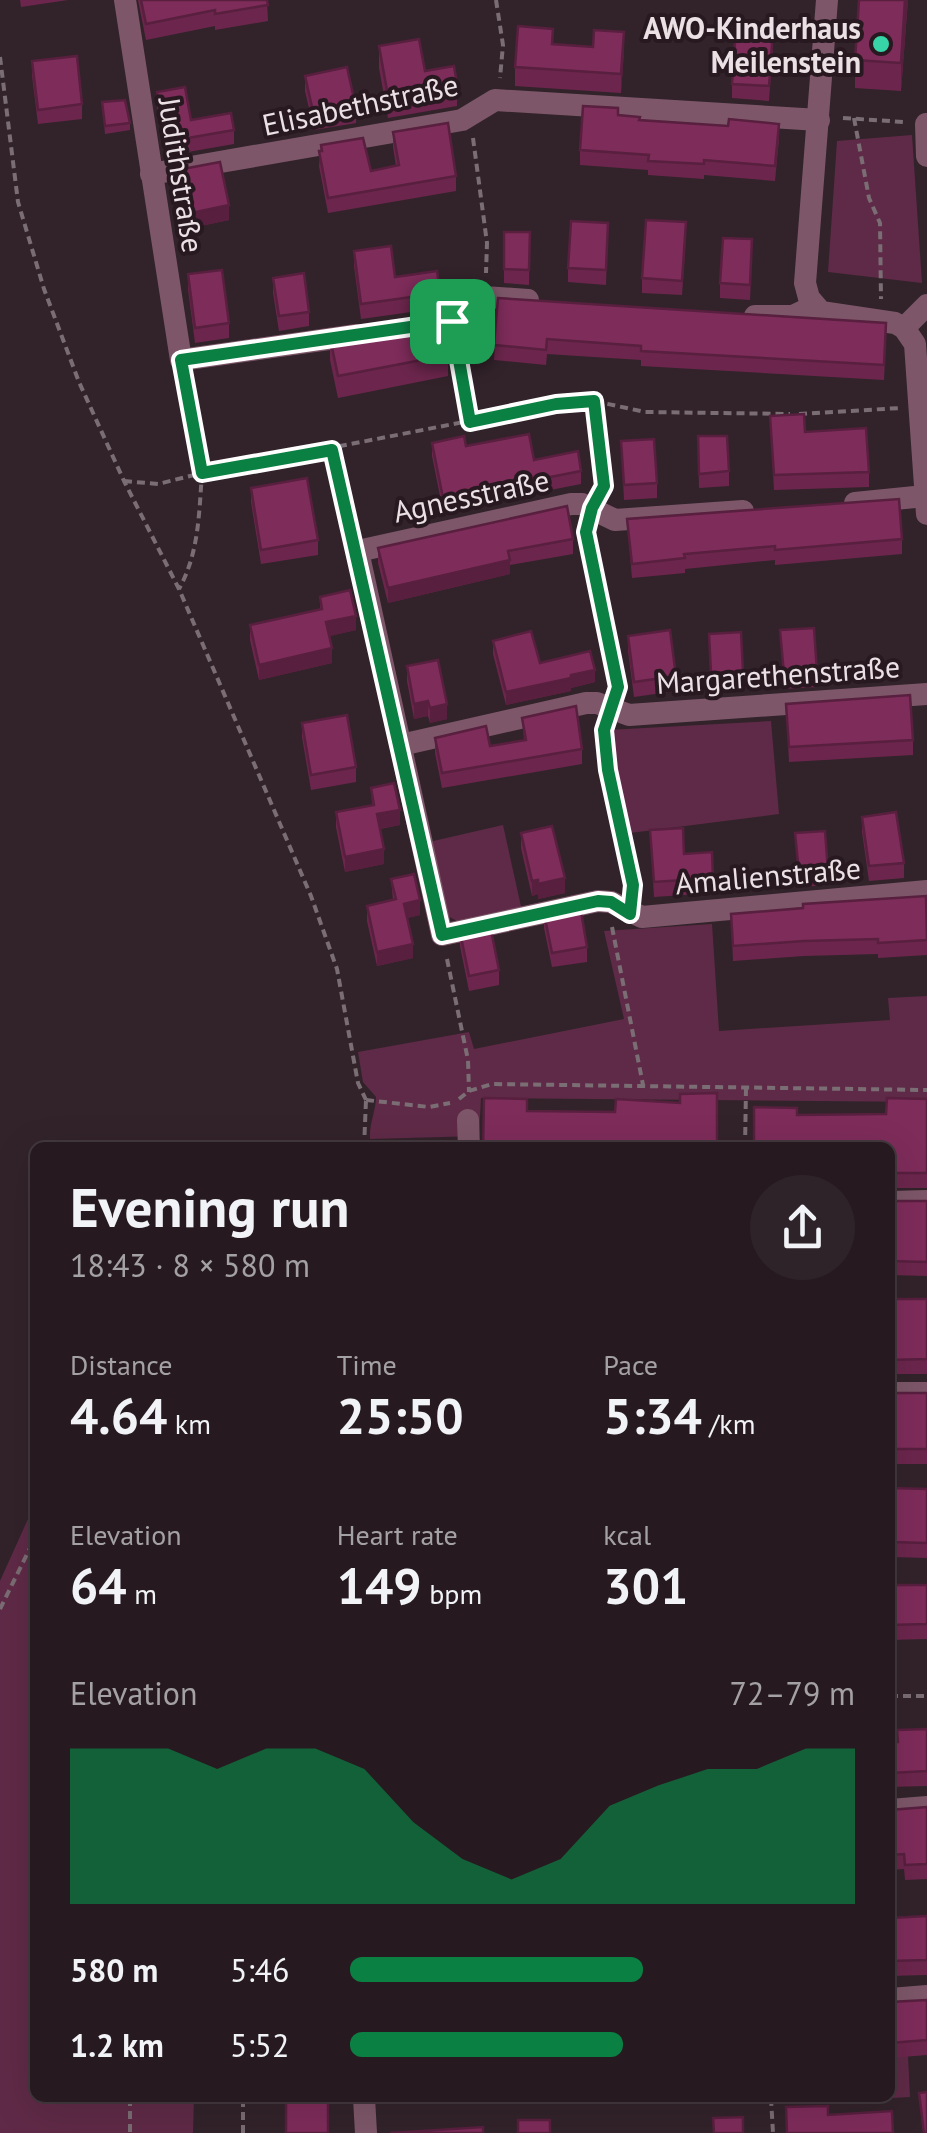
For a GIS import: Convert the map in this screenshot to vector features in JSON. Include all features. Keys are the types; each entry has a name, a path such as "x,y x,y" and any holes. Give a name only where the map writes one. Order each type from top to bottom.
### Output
{"street":[{"name":"Judithstraße","path":"125,0 181,360"},
{"path":"827,0 805,283 814,306 821,312 879,319 904,328 915,344 926,505 828,506"},
{"name":"Elisabethstraße","path":"151,174 462,120 495,100 818,120"},
{"path":"926,124 927,156"},
{"path":"181,360 452,321 484,297 550,302"},
{"path":"904,328 927,305"},
{"path":"741,315 793,316 814,306"},
{"name":"Agnesstraße","path":"358,551 571,504 592,508 615,520 769,510"},
{"path":"358,551 442,935"},
{"name":"Margarethenstraße","path":"401,745 586,704 610,707 629,715 927,694"},
{"name":"Amalienstraße","path":"442,935 598,901 642,917 927,890"},
{"path":"468,1120 469,1142"},
{"path":"895,1202 927,1201"},
{"path":"895,1394 927,1393"},
{"path":"895,1810 927,1808"},
{"path":"895,1999 927,1996"},
{"path":"364,2102 366,2133"}],"path":[{"path":"484,297 487,243 472,131 480,108 500,88 503,44 496,0"},
{"path":"0,58 18,202 44,289 79,382 179,589 311,896 337,968 358,1083 366,1100 364,1142"},
{"path":"879,319 883,278 880,223 869,198 854,118 926,124"},
{"path":"452,321 470,422"},
{"path":"179,589 189,571 198,530 202,473 181,360"},
{"path":"124,481 158,484 556,404 594,401 645,412 744,416 920,407"},
{"path":"594,401 604,486 592,508 586,532 618,687 604,730 633,885 612,932 643,1085"},
{"path":"332,450 358,551"},
{"path":"442,935 468,1060 469,1091"},
{"path":"366,1100 429,1108 457,1101 469,1091 492,1084 927,1090"},
{"path":"745,1142 746,1088"},
{"path":"0,1609 30,1548"},
{"path":"895,1696 927,1696"},
{"path":"130,2102 130,2133"},
{"path":"243,2102 243,2133"},
{"path":"771,2102 772,2133"}],"shaded area":[{"path":"912,135 922,283 828,272 837,141"},
{"path":"771,721 779,814 630,833 610,754 608,730"},
{"path":"503,825 522,911 457,921 446,915 429,842"},
{"path":"712,924 719,1031 890,1020 888,998 927,996 927,1102 481,1098 479,1136 370,1139 376,1097 363,1082 358,1052 469,1032 474,1049 624,1019 604,931"},
{"path":"30,1519 30,2102 194,2102 193,2133 0,2133 0,1581"},
{"path":"906,2013 910,2097 895,2098 895,2014"}],"building":[{"path":"141,0 267,0 268,5 215,14 215,10 146,24"},
{"name":"AWO-Kinderhaus Meilenstein","path":"859,0 905,0 901,63 855,60"},
{"path":"518,26 553,29 552,44 593,47 594,30 624,32 621,74 515,67"},
{"path":"736,28 773,31 769,86 732,84"},
{"path":"419,39 425,71 454,66 457,84 388,96 379,46"},
{"path":"77,56 82,104 38,110 32,61"},
{"path":"347,67 356,108 314,116 305,76"},
{"path":"185,87 191,120 231,113 234,130 165,142 157,92"},
{"path":"125,100 130,123 105,126 102,102"},
{"path":"583,106 618,108 618,115 640,117 639,120 728,126 729,119 779,124 775,166 704,160 704,164 648,161 649,155 580,150"},
{"path":"448,123 456,176 328,198 321,145 363,138 371,171 399,165 393,132"},
{"path":"220,162 229,205 182,215 172,171"},
{"path":"646,220 686,222 682,281 642,278"},
{"path":"571,221 608,223 606,270 568,268"},
{"path":"504,232 530,232 529,270 504,269"},
{"path":"723,238 752,239 750,285 720,283"},
{"path":"391,246 395,277 437,271 440,293 361,304 354,251"},
{"path":"222,270 229,323 195,328 188,274"},
{"path":"304,273 309,312 279,316 273,278"},
{"path":"498,298 886,323 884,365 641,351 641,346 547,339 546,350 494,345"},
{"path":"441,316 448,355 338,376 330,338 366,331 365,327"},
{"path":"804,414 805,432 866,428 869,472 774,475 770,416"},
{"path":"529,434 534,460 578,451 581,471 443,498 432,443 464,436 466,446"},
{"path":"698,436 727,436 729,471 699,474"},
{"path":"654,439 657,483 624,485 621,441"},
{"path":"307,478 318,540 261,550 251,488"},
{"path":"899,499 902,539 684,554 685,558 632,564 627,519"},
{"path":"567,506 573,539 508,551 510,560 388,588 378,548"},
{"path":"350,590 356,616 326,622 332,648 259,665 250,625 322,609 320,597"},
{"path":"814,628 817,672 784,674 780,630"},
{"path":"670,630 676,676 634,682 628,636"},
{"path":"531,631 540,663 590,651 595,670 506,692 493,641"},
{"path":"741,632 743,671 711,673 709,634"},
{"path":"438,660 447,704 430,708 428,701 414,704 407,666"},
{"path":"910,695 913,740 789,747 786,704"},
{"path":"576,706 582,749 442,773 435,738 486,726 490,746 526,740 522,718"},
{"path":"347,715 356,767 311,775 302,723"},
{"path":"394,783 400,810 377,814 384,849 345,857 336,812 374,805 371,788"},
{"path":"896,812 904,863 869,866 862,817"},
{"path":"552,826 565,878 538,884 538,880 532,881 521,833"},
{"path":"683,828 684,854 712,852 713,878 654,882 650,830"},
{"path":"825,831 828,870 799,873 795,833"},
{"path":"414,874 420,900 404,904 413,944 377,952 367,906 396,899 391,879"},
{"path":"926,896 927,940 733,946 731,914 803,908 803,904"},
{"path":"580,905 587,947 552,953 544,913"},
{"path":"490,925 499,970 469,976 460,932"},
{"path":"717,1093 717,1142 483,1142 484,1098 527,1099 527,1111 615,1112 616,1099 680,1103 680,1094"},
{"path":"887,1098 927,1099 927,1173 895,1173 895,1142 754,1142 754,1107 797,1108 797,1115 886,1114"},
{"path":"895,1201 927,1201 927,1262 895,1261"},
{"path":"895,1299 927,1299 927,1359 895,1360"},
{"path":"895,1393 927,1393 927,1449 895,1449"},
{"path":"895,1488 927,1489 927,1543 895,1542"},
{"path":"895,1585 927,1585 927,1624 895,1625"},
{"path":"927,1729 927,1771 895,1773 897,1730"},
{"path":"927,1807 927,1864 905,1865 904,1854 895,1855 895,1810"},
{"path":"927,1916 927,1960 895,1961 895,1918"},
{"path":"927,2000 927,2040 895,2043 895,2002"},
{"path":"927,2092 927,2133 924,2133 919,2093"},
{"path":"286,2102 328,2102 328,2133 286,2133"},
{"path":"828,2106 828,2115 892,2111 893,2133 787,2133 786,2107"},
{"path":"743,2117 743,2133 714,2133 713,2118"},
{"path":"518,2120 550,2120 550,2133 518,2133"},
{"path":"483,2127 483,2133 390,2133"}],"place":[{"name":"AWO-Kinderhaus Meilenstein","path":"881,44"}],"route":[{"path":"452,321 470,422 556,404 594,401 604,486 592,508 586,532 618,687 604,730 608,770 633,885 630,914 611,902 598,901 442,935 358,551 332,450 202,473 181,360 452,321"}]}
